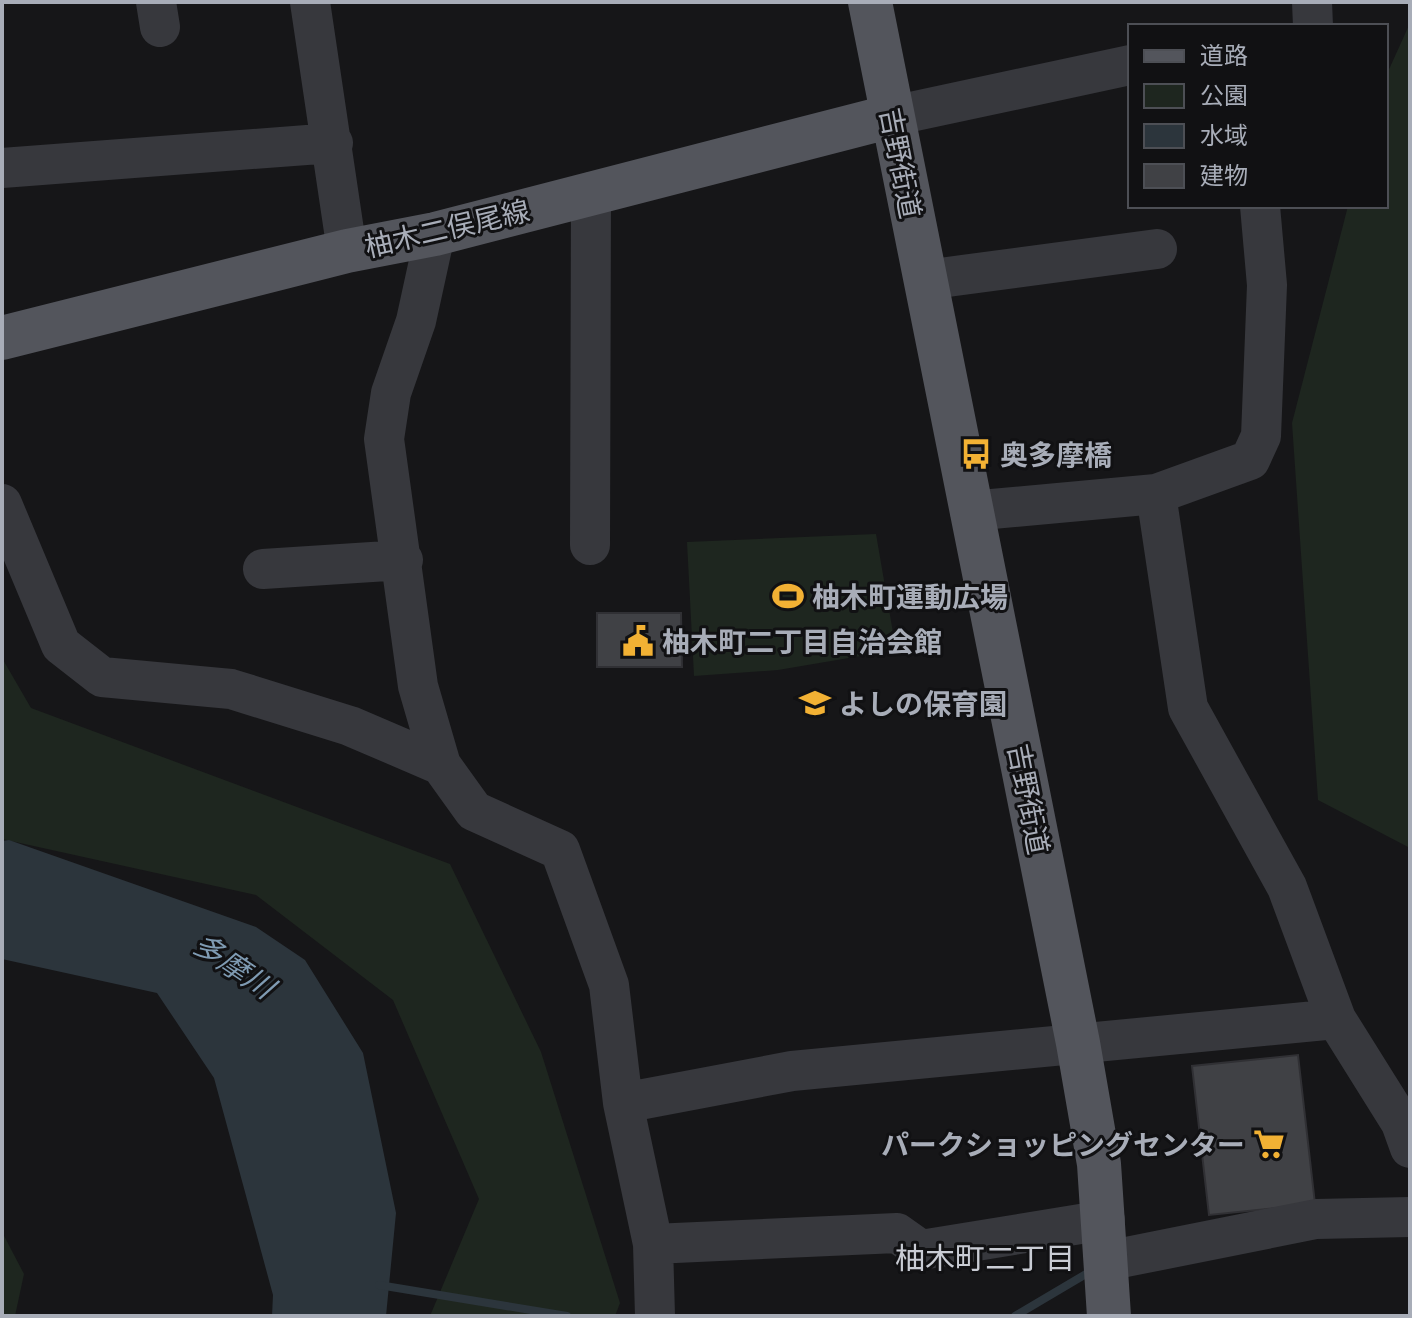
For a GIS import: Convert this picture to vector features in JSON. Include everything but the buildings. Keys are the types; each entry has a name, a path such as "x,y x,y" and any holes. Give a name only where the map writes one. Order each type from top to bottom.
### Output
{"main road":[{"name":"吉野街道","path":"870,2 1078,1043 1106,1240 1109,1316"},
{"name":"柚木二俣尾線","path":"2,338 347,251 435,234 892,116"}],"street":[{"path":"310,2 347,251"},
{"path":"1312,2 1313,24"},
{"path":"892,116 1128,65"},
{"path":"2,168 333,143"},
{"path":"590,545 591,192"},
{"path":"970,511 1064,505 1156,494 1250,460 1261,436 1267,285 1260,208"},
{"path":"435,234 416,321 391,393 384,439 418,686 441,765 474,811 560,850 609,985 623,1103 653,1244 655,1316"},
{"path":"925,280 1157,249"},
{"path":"1156,494 1188,708 1287,887 1336,1019 1401,1123 1410,1148"},
{"path":"2,504 61,645 102,677 231,689 350,726 441,765"},
{"path":"263,569 403,560"},
{"path":"623,1103 792,1071 1336,1019"},
{"path":"653,1244 897,1233 921,1250 1106,1240 1316,1219 1410,1217"}],"green space":[{"path":"1410,23 1410,848 1318,800 1292,423 1347,208 1388,208 1388,72"},
{"name":"柚木町運動広場","path":"876,534 896,650 778,670 694,676 687,542"},
{"path":"2,658 31,708 450,864 541,1052 620,1303 615,1316 430,1316 479,1199 393,1000 256,895 2,839"},
{"path":"2,1232 24,1274 15,1316 2,1316"}],"water":[{"name":"多摩川","path":"9,840 256,927 305,960 363,1053 396,1213 386,1316 272,1316 273,1295 214,1078 157,993 2,959 2,841"}],"waterway":[{"path":"1015,1316 1091,1271"},
{"path":"379,1285 567,1316"}],"place":[{"name":"奥多摩橋","path":"976,454"},
{"name":"柚木町運動広場","path":"788,596"},
{"name":"柚木町二丁目自治会館","path":"638,641"},
{"name":"よしの保育園","path":"815,703"},
{"name":"パークショッピングセンター","path":"1269,1144"}],"district":[{"name":"柚木町二丁目","path":"985,1257"}]}
